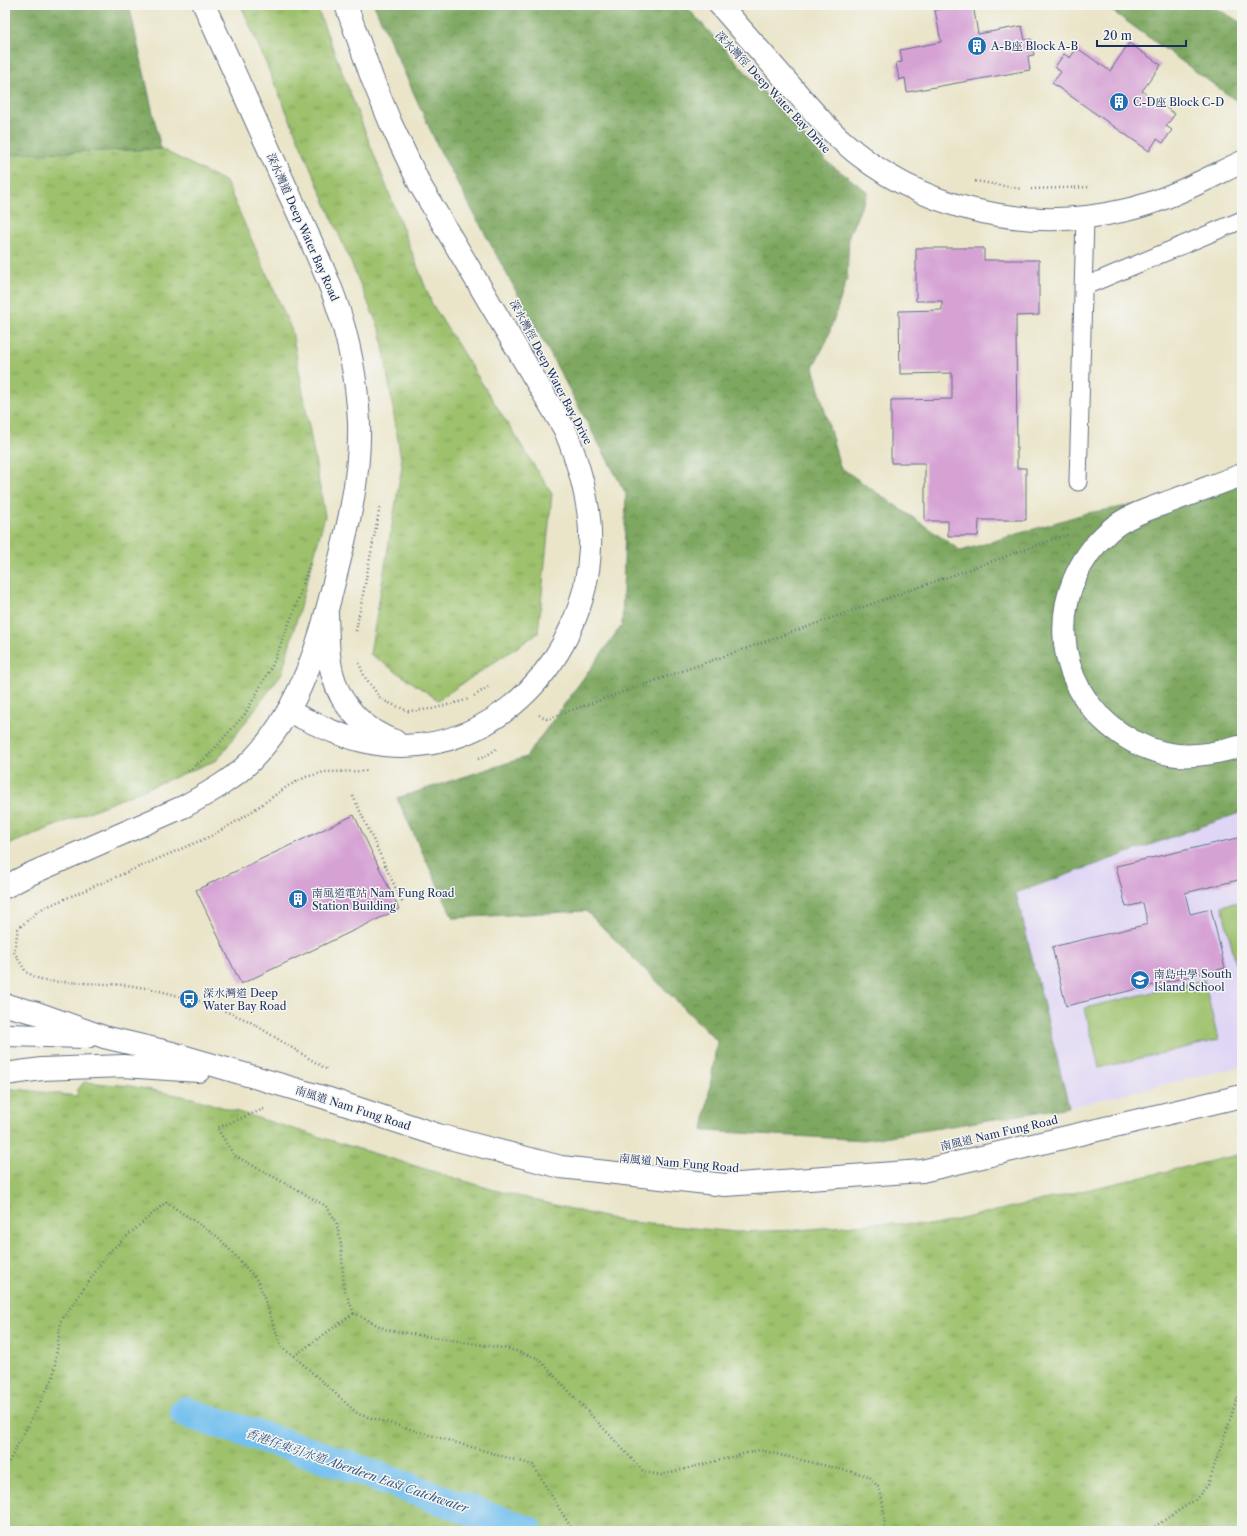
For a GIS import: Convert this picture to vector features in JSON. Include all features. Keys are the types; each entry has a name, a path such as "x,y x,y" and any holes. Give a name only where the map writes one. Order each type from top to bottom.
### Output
{"street":[{"name":"深水灣道 Deep Water Bay Road","path":"5,887 28,875 185,806 208,794 232,778 251,761 270,740 303,683 314,656 327,611 349,522 355,487 358,454 358,416 356,387 342,320 324,273 204,5"},
{"name":"深水灣徑 Deep Water Bay Drive","path":"288,711 338,735 362,742 386,745 410,745 434,742 458,736 480,727 521,699 553,661 575,621 588,574 590,547 585,492 577,461 564,430 420,185 374,84 346,5"},
{"name":"深水灣徑 Deep Water Bay Drive","path":"720,5 818,117 867,161 894,179 930,196 955,205 986,214 1021,218 1057,220 1085,218 1126,210 1160,200 1242,162"},
{"path":"1242,475 1149,509 1129,518 1110,530 1094,547 1081,565 1071,585 1065,607 1063,629 1065,652 1072,674 1082,694 1095,713 1112,728 1131,741 1153,750 1176,755 1199,755 1222,752 1242,746"},
{"name":"深水灣徑 Deep Water Bay Drive","path":"327,611 330,658 333,676 338,690 347,707 362,722 384,737 410,745"},
{"name":"深水灣道 Deep Water Bay Road","path":"5,896 28,875"},
{"name":"南風道 Nam Fung Road","path":"5,1005 37,1013 104,1037 172,1053 326,1098 438,1135 561,1167 725,1186 922,1171 1242,1096"},
{"name":"南風道 Nam Fung Road","path":"5,1035 104,1037"},
{"path":"5,1074 42,1068 124,1066 240,1073"}],"lane":[{"path":"1078,482 1085,218"},
{"path":"1083,287 1242,220"}],"path":[{"path":"971,180 1025,189 1081,188 1096,186"},
{"path":"539,715 547,719 1066,535 1094,547"},
{"path":"186,773 208,756 245,714 272,666 296,606 310,562"},
{"path":"356,629 356,635"},
{"path":"359,661 364,676 382,700 408,711 432,709 470,699 490,686"},
{"path":"533,720 543,711"},
{"path":"472,760 486,756 498,748"},
{"path":"328,1070 248,1021 199,1001 152,989 128,985 43,981 26,972 14,952 18,930 39,910 211,836 244,817 288,786 306,777 324,772 370,771"},
{"path":"353,796 403,904"},
{"path":"266,1108 217,1128 234,1155 326,1206 336,1220 341,1244 344,1288 354,1313 387,1330 509,1349 538,1358 644,1472 661,1475 759,1450 869,1476 878,1488 883,1503 885,1531"},
{"path":"5,1469 53,1378 61,1321 110,1251 166,1202 218,1237 258,1281 282,1348 294,1356 358,1414 533,1464 573,1531"},
{"path":"294,1356 354,1313"},
{"path":"1148,1531 1195,1500 1208,1484 1237,1399 1242,1393"}],"shaded area":[{"name":"南島中學 South Island School","path":"1242,812 1242,1066 1069,1107 1016,893"}],"green space":[{"path":"5,5 129,5 161,149 5,154"},
{"path":"241,5 316,5 432,304 552,494 538,633 438,700 370,654 402,466 381,333"},
{"path":"374,5 685,5 827,162 868,192 849,235 847,279 827,340 813,367 840,467 961,551 1087,513 1165,500 1242,478 1242,812 1016,893 1069,1107 865,1140 703,1131 717,1041 586,911 453,918 397,798 526,757 622,625 626,494 438,147"},
{"path":"1104,5 1210,5 1242,23 1242,105"},
{"path":"161,149 226,182 292,331 325,516 282,673 217,760 15,842 5,848 5,154"},
{"path":"1242,901 1242,990 1222,906"},
{"path":"1204,980 1218,1040 1099,1068 1085,1008"},
{"path":"84,1082 131,1086 192,1098 494,1190 620,1221 736,1232 800,1230 877,1223 935,1225 1242,1154 1242,1531 5,1531 5,1088 77,1096 78,1089"}],"building":[{"name":"A-B座 Block A-B","path":"961,5 973,5 978,34 1022,26 1025,40 1031,39 1034,55 1028,56 1030,70 907,92 905,78 899,80 896,63 902,62 900,50 941,42 935,10"},
{"name":"C-D座 Block C-D","path":"1129,43 1161,65 1142,91 1175,114 1166,126 1172,130 1163,143 1157,139 1149,151 1052,83 1061,72 1055,67 1064,54 1070,58 1077,48 1110,71"},
{"path":"916,248 984,248 984,260 1039,260 1039,315 1016,316 1017,468 1026,468 1026,520 979,520 978,536 948,536 948,521 925,521 925,463 891,463 891,400 952,399 952,373 900,374 899,311 942,310 942,301 916,301"},
{"name":"南風道電站 Nam Fung Road Station Building","path":"354,815 399,909 241,984 196,890"},
{"path":"1242,837 1242,879 1185,893 1190,914 1211,909 1225,968 1066,1006 1052,947 1148,924 1143,903 1126,907 1116,866"}],"waterway":[{"name":"香港仔東引水道 Aberdeen East Catchwater","path":"185,1412 324,1457 528,1531"}],"place":[{"name":"A-B座 Block A-B","path":"977,46"},
{"name":"C-D座 Block C-D","path":"1119,102"},
{"name":"南風道電站 Nam Fung Road Station Building","path":"298,899"},
{"name":"南島中學 South Island School","path":"1140,980"},
{"name":"深水灣道 Deep Water Bay Road","path":"189,999"}]}
